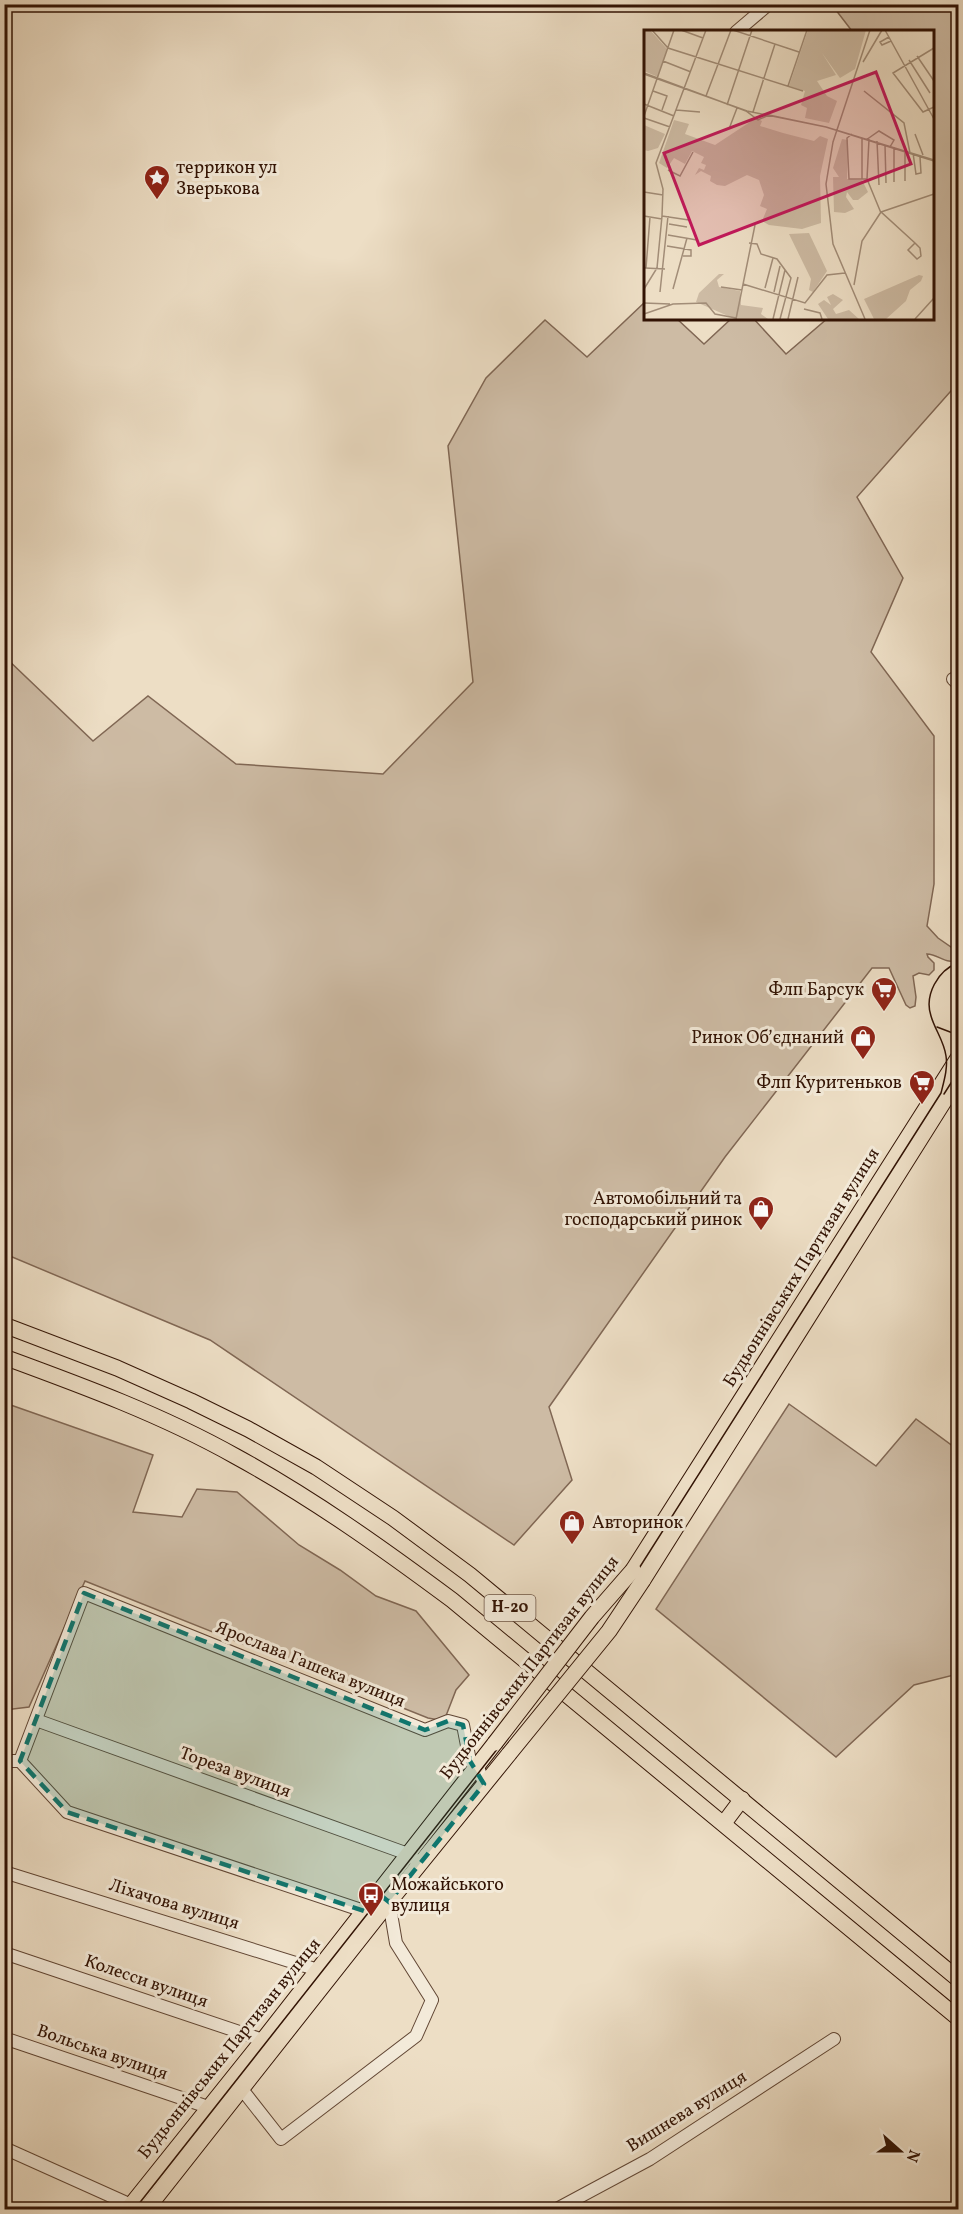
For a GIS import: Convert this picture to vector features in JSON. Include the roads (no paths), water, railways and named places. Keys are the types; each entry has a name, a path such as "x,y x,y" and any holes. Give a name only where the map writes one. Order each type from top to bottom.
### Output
{"main road":[{"name":"Будьоннівських Партизан вулиця","path":"414,1859 484,1784 609,1631 638,1575 958,1058"},
{"name":"Будьоннівських Партизан вулиця","path":"132,2208 268,2045 384,1898 495,1743 592,1617 638,1575 958,1079"},
{"name":"Н-20","path":"4,1325 117,1368 191,1401 316,1467 393,1518 470,1575 958,1979"},
{"name":"Н-20","path":"4,1357 107,1395 178,1427 234,1455 298,1492 378,1544 452,1600 958,2018"},
{"path":"724,1823 742,1799"},
{"name":"Будьоннівських Партизан вулиця","path":"146,2210 213,2112"}],"street":[{"path":"738,30 769,4"},
{"name":"Ярослава Гашека вулиця","path":"36,1720 84,1593 424,1730 448,1721 463,1725 470,1761 478,1767 484,1784"},
{"path":"20,1761 36,1720"},
{"name":"Тореза вулиця","path":"36,1720 414,1859"},
{"path":"4,1761 20,1761 67,1812 369,1916"},
{"name":"Ліхачова вулиця","path":"4,1872 324,1974"},
{"path":"237,2083 281,2139 416,2036 432,2000 396,1943 384,1898"},
{"name":"Колесси вулиця","path":"4,1953 268,2045"},
{"name":"Вольська вулиця","path":"4,2038 213,2112"},
{"name":"Вишнева вулиця","path":"555,2210 650,2158 834,2039"},
{"path":"4,2148 132,2208"}],"tram line":[{"path":"134,2210 636,1573 941,1093 946,1070 946,1056 931,1016 929,1000 939,977 944,971 958,963"},
{"path":"937,1027 958,1035"},
{"path":"944,1094 958,1072"}],"place":[{"name":"террикон ул Зверькова","path":"157,201"},
{"name":"Флп Барсук","path":"884,1013"},
{"name":"Ринок Обʼєднаний","path":"863,1061"},
{"name":"Флп Куритеньков","path":"922,1106"},
{"name":"Автомобільний та господарський ринок","path":"761,1232"},
{"name":"Авторинок","path":"572,1546"},
{"name":"Можайського вулиця","path":"371,1918"}]}
